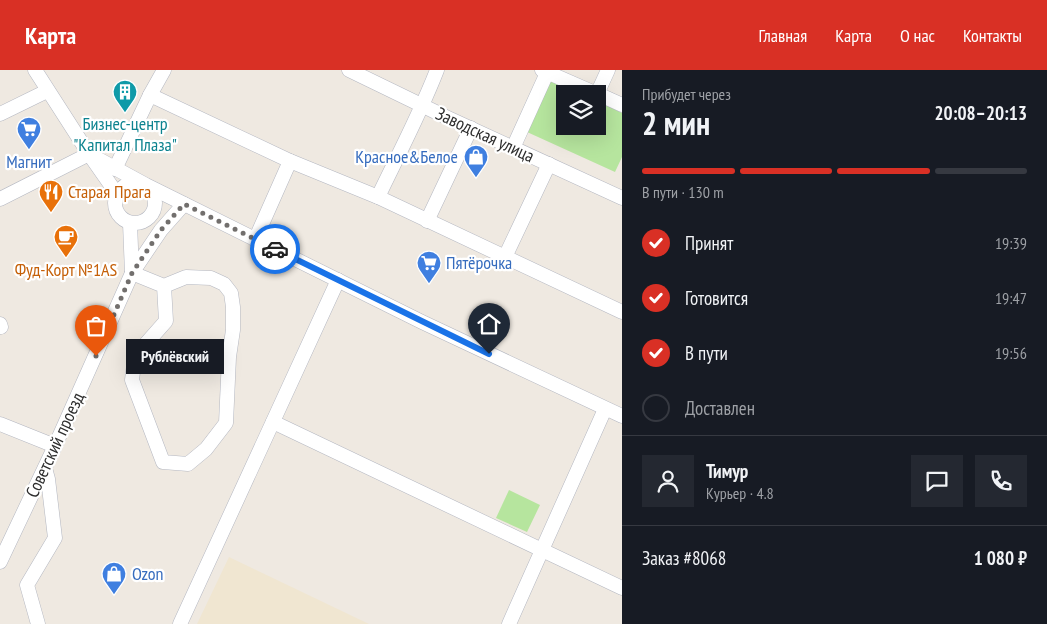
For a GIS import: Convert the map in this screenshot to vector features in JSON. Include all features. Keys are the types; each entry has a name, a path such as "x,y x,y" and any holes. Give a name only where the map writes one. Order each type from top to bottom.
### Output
{"street":[{"path":"35,70 117,194"},
{"path":"115,169 164,70"},
{"name":"Заводская улица","path":"349,70 622,198"},
{"path":"378,198 414,120 423,106 437,70"},
{"path":"601,85 608,70"},
{"path":"513,148 545,72 576,85"},
{"path":"0,114 48,91"},
{"path":"150,95 290,161 378,198 622,312"},
{"path":"606,98 622,105"},
{"path":"427,221 470,128"},
{"path":"89,154 255,240 422,322 622,416"},
{"path":"0,199 89,154"},
{"path":"255,240 290,161"},
{"path":"505,257 549,164"},
{"path":"161,230 156,208 156,200 153,192 146,185 138,183 124,186 117,194 114,205 117,213 130,223 140,223 149,219 156,208 184,204"},
{"name":"Советский проезд","path":"0,562 45,468 132,273 161,230 184,204"},
{"name":"Советский проезд","path":"130,223 132,273"},
{"path":"132,273 164,286 186,277 210,278 224,284 231,293 233,330 229,357 226,423 206,449 188,464 163,462 132,380 135,356 166,321 164,286"},
{"path":"180,624 338,280"},
{"path":"509,624 606,409"},
{"path":"273,422 622,588"},
{"path":"0,424 55,446"},
{"path":"38,624 27,585 55,538 45,468"}],"shaded area":[{"path":"229,557 369,624 197,624"}],"green space":[{"path":"550,80 561,85 556,85 556,135 606,135 606,105 622,113 622,157 615,172 527,132"},
{"path":"509,490 540,505 527,532 496,518"}],"way so far":[{"path":"96,356 132,273 161,230 184,204 275,249"}],"place":[{"name":"Бизнес-центр \"Капитал Плаза\"","path":"125,113"},
{"name":"Магнит","path":"29,150"},
{"name":"Красное&Белое","path":"476,178"},
{"name":"Старая Прага","path":"51,213"},
{"name":"Фуд-Корт №1AS","path":"66,258"},
{"name":"Пятёрочка","path":"429,284"},
{"name":"Рублёвский","path":"96,356"},
{"name":"Ozon","path":"114,595"}],"route":[{"path":"275,249 489,354"}]}
